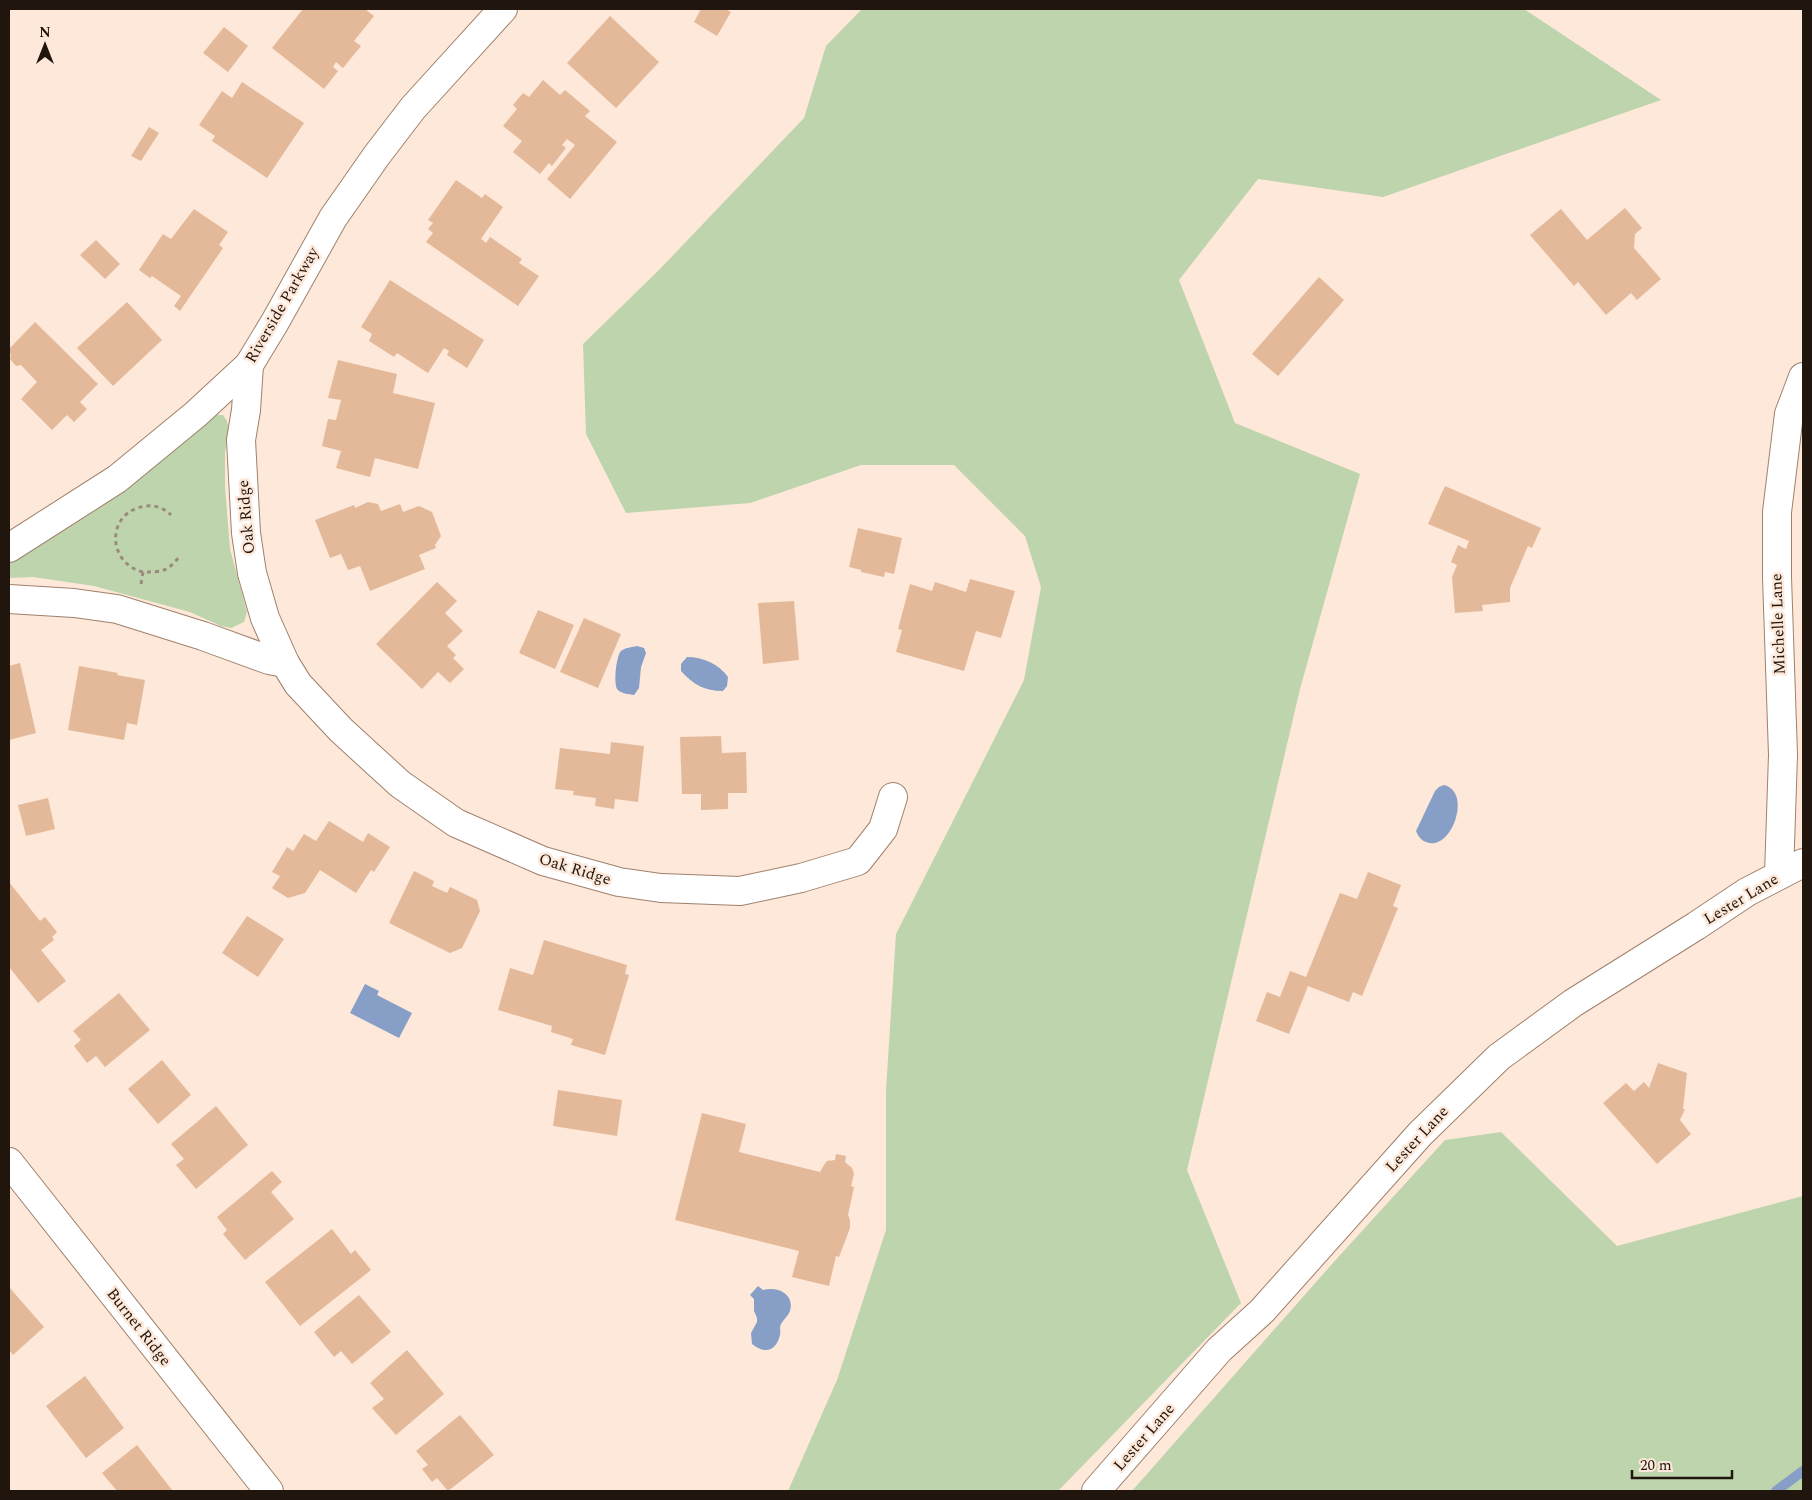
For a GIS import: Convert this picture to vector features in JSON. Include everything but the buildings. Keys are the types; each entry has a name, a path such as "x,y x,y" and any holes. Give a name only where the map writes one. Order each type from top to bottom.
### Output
{"street":[{"name":"Riverside Parkway","path":"9,548 117,479 196,414 249,366 333,218 377,155 413,108 503,9"},
{"name":"Oak Ridge","path":"249,366 246,410 241,440 246,533 252,573 263,609 285,663 298,684 341,730 400,784 456,822 543,861 619,882 660,888 740,891 770,886 830,871 858,861 884,829 892,796"},
{"name":"Michelle Lane","path":"1779,875 1783,755 1777,577 1777,512 1789,414 1803,377"},
{"path":"9,599 74,603 117,609 203,636 268,660 285,663"},
{"name":"Lester Lane","path":"1096,1491 1219,1350 1262,1311 1420,1134 1499,1057 1573,1003 1747,892 1803,863"},
{"name":"Burnet Ridge","path":"9,1162 269,1491"}],"path":[{"path":"171,515 165,509 151,506 137,507 127,513 119,521 115,535 117,550 124,561 134,570 143,572 157,572 170,568 179,557"},
{"path":"135,614 143,572"}],"green space":[{"path":"862,9 1524,9 1661,100 1383,197 1258,179 1179,280 1235,423 1360,474 1300,689 1187,1170 1241,1303 1058,1491 788,1491 837,1380 886,1230 886,1090 896,934 1024,680 1041,587 1025,536 954,465 861,465 750,503 626,513 586,434 583,344 660,269 804,118 826,46"},
{"path":"215,415 223,415 229,430 225,452 225,487 230,549 247,612 244,622 231,628 221,626 190,612 94,586 33,577 9,578 9,562 125,489"},
{"path":"1501,1132 1617,1246 1803,1196 1803,1491 1132,1491 1332,1264 1445,1140"}],"water":[{"path":"637,646 644,648 646,653 641,667 639,688 634,695 618,690 616,687 616,671 621,651"},
{"path":"687,657 699,658 720,668 728,677 727,686 723,691 705,688 686,676 681,671 681,664"},
{"path":"1444,785 1453,790 1457,798 1458,809 1455,820 1450,831 1443,839 1435,843 1426,842 1420,838 1416,831 1435,791"},
{"path":"365,984 379,991 377,995 412,1013 399,1038 350,1013"},
{"path":"758,1286 763,1290 773,1289 783,1292 787,1295 791,1305 789,1313 780,1325 778,1341 769,1350 761,1349 752,1344 751,1333 757,1318 754,1311 754,1299 750,1295"}],"waterway":[{"path":"1776,1491 1803,1471"}]}
